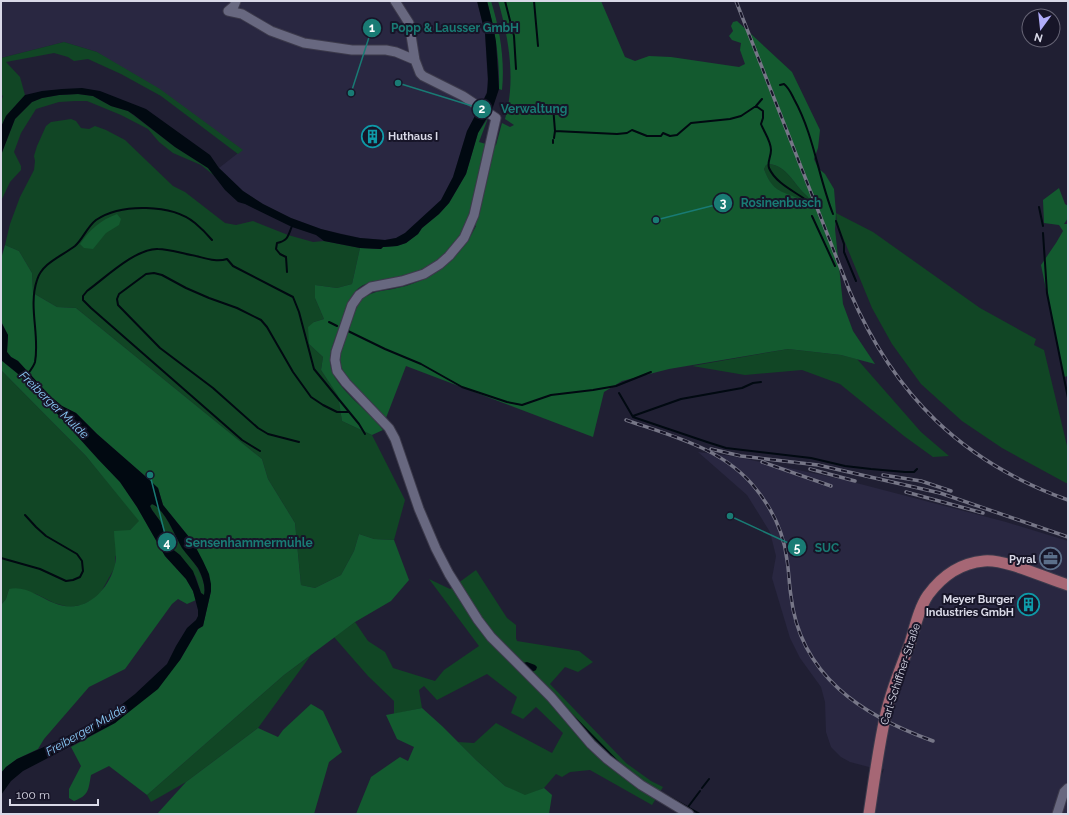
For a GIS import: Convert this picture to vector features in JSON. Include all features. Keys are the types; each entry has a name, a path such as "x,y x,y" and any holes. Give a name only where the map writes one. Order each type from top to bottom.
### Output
{"main road":[{"name":"Carl-Schiffner-Straße","path":"869,814 883,726 891,695 920,614 932,589 943,578 957,569 984,561 1007,564 1068,586"}],"street":[{"path":"236,1 234,6 228,10 242,14 271,30 304,43 346,49 386,50 396,52 415,60"},
{"path":"396,1 409,22 415,60 420,73 472,102 493,116 474,216 464,238 449,256 428,272 402,282 371,287 358,295 352,304 336,352 335,360 337,371 346,383 389,428 395,439 419,509 436,549 474,613 491,637 551,697 591,744 607,759 641,786 689,814"},
{"path":"1057,814 1064,792 1068,788"}],"shaded area":[{"path":"1,1 477,1 485,33 488,87 484,100 467,131 453,177 441,200 405,233 396,238 385,240 360,238 321,229 291,218 263,204 243,191 219,168 242,150 97,52 64,42 1,58"},
{"path":"698,452 737,457 845,480 1006,522 1068,541 1068,814 873,814 876,791 884,769 850,762 841,757 831,747 826,732 825,702 821,687 800,658 790,638 772,578 776,556 770,532 747,495"}],"green space":[{"path":"487,1 491,1 499,34 503,68 502,90 499,89 499,67 496,45"},
{"path":"498,1 601,1 625,57 635,61 649,56 671,57 739,67 745,64 740,50 741,43 732,40 729,36 733,31 731,26 733,22 737,21 792,72 820,130 818,148 814,159 818,168 825,174 834,189 836,213 835,229 843,304 853,331 875,364 841,355 788,349 669,369 622,381 604,392 593,437 406,366 386,418 365,399 345,374 341,366 340,359 342,348 355,311 366,294 367,296 410,285 422,280 434,274 444,266 462,248 476,226 493,147 496,145 502,123 510,127 514,125 505,119 511,75 508,45","holes":["766,165 775,165 790,176 810,200 809,202 807,203 782,192 772,184 764,169"]},
{"path":"64,42 97,52 160,89 243,150 238,154 161,96 121,74 88,59 74,61 68,57 54,53 6,62 20,77 25,95 6,116 1,127 1,102 3,96 1,94 1,58"},
{"path":"78,94 93,96 111,106 128,111 175,147 208,168 216,177 201,165 173,153 159,142 148,129 121,115 87,101 59,102 36,109 21,133 14,152 21,166 21,170 10,182 1,201 1,155 15,119 32,102 42,98"},
{"path":"488,118 479,142 486,144 474,202 456,242 441,258 423,270 402,277 363,285 354,293 345,310 332,348 330,358 331,368 334,376 340,384 383,430 372,435 342,421 338,396 321,370 323,357 309,344 308,327 314,322 324,319 315,298 315,285 337,288 352,284 360,248 381,249 383,247 397,246 406,243 439,214 449,203 466,174 478,133"},
{"path":"71,119 76,121 81,128 89,129 95,126 125,140 173,186 185,192 225,223 236,225 253,221 288,235 313,242 324,241 360,248 352,284 337,288 315,285 315,298 324,319 314,322 309,344 323,357 321,370 338,396 342,421 372,435 405,500 394,540 374,539 359,534 354,551 341,575 315,588 301,585 295,523 268,479 262,459 76,308 57,307 33,293 32,273 19,251 5,245 10,224 20,197 34,170 34,156 46,126 51,122"},
{"path":"766,165 775,165 786,172 807,196 810,200 809,202 807,203 782,192 772,185 764,169"},
{"path":"1059,188 1065,204 1068,206 1068,218 1064,224 1068,224 1068,376 1064,377 1041,265 1063,231 1059,225 1044,223 1043,200"},
{"path":"836,213 873,232 980,308 1036,339 1034,345 1044,350 1068,450 1068,483 1002,448 962,421 921,384 892,344 872,308 837,223"},
{"path":"117,214 121,219 119,225 106,233 93,249 84,248 80,244 96,226"},
{"path":"5,245 19,251 32,273 33,293 57,307 76,308 262,459 268,479 295,523 301,585 315,588 341,575 354,551 359,534 374,539 394,540 409,580 391,601 355,622 284,675 147,795 109,766 91,775 87,792 83,797 74,801 69,798 69,789 81,766 71,747 115,723 180,660 198,629 203,626 211,591 193,542 163,505 158,488 97,434 76,413 62,406 50,396 18,361 11,357 7,352 8,335 2,323 1,313 1,259"},
{"path":"788,349 841,355 857,359 921,432 949,456 933,457 904,436 840,384 802,370 745,375 692,366"},
{"path":"1,360 17,373 52,408 120,482 137,507 165,556 186,579 196,600 187,604 178,599 172,604 125,669 89,687 44,739 38,749 17,759 6,767 1,773 1,605 6,599 9,589 15,588 26,590 64,606 74,606 92,600 105,586 114,568 116,554 114,531 130,530 139,521 86,456 1,370"},
{"path":"1,370 86,456 140,521 130,530 115,557 115,567 101,592 92,600 82,605 69,607 54,603 36,594 9,589 6,599 1,605"},
{"path":"152,504 161,511 183,549 198,569 204,585 204,595 201,593 196,577 180,555 171,548 169,539 160,521 150,506"},
{"path":"476,570 507,618 516,625 517,641 579,651 593,662 578,672 565,667 550,684 626,763 651,781 663,787 652,805 590,770 570,772 562,777 556,774 544,788 525,796 505,786 458,742 474,743 496,723 552,753 563,733 536,707 523,719 511,713 517,697 487,674 437,700 424,686 419,690 422,708 394,714 394,701 368,676 334,637 355,622 368,641 385,652 393,668 435,681 444,670 479,646 429,579 450,589"},
{"path":"311,655 258,728 186,782 151,802 147,795 284,675"},
{"path":"311,704 323,711 342,752 329,762 314,814 157,814 186,782 258,728 278,737 283,730"},
{"path":"422,708 505,786 525,795 544,788 552,795 549,814 356,814 371,777 400,757 408,761 414,747 397,739 386,715"}],"water":[{"path":"477,1 487,1 493,25 496,42 499,89 493,107 478,133 466,174 449,203 439,214 422,228 418,234 406,243 397,246 383,247 381,249 360,248 324,241 316,235 292,227 238,202 225,190 208,168 175,147 128,111 111,106 93,96 78,94 59,95 42,98 32,102 15,119 1,155 1,127 6,116 25,95 42,91 62,89 82,88 100,91 146,109 210,155 219,168 243,191 263,204 291,218 321,229 360,238 385,240 396,238 405,233 441,200 453,177 467,131 487,93 488,79 485,33"},
{"name":"Freiberger Mulde","path":"1,322 8,335 7,352 11,357 18,361 50,396 62,406 76,413 97,434 158,488 163,505 193,542 203,561 209,574 211,591 203,626 198,629 180,660 158,689 115,723 23,771 11,781 1,795 1,773 6,767 17,759 64,738 116,709 135,694 167,664 187,628 196,620 198,610 193,591 186,579 165,556 137,507 120,482 52,408 17,373 1,360","holes":["152,504 157,507 169,523 182,548 198,568 204,585 204,595 201,593 193,571 180,555 171,548 169,539 150,506"]},
{"path":"527,662 535,665 537,667 536,670 532,672 523,663"}],"waterway":[{"path":"505,1 514,36 516,69"},
{"path":"534,1 538,46"},
{"path":"780,85 784,84 789,89 801,113 833,214"},
{"path":"756,106 762,99"},
{"path":"553,106 555,131 554,138"},
{"path":"555,131 617,134 627,133 632,130 647,136 661,136 663,133 670,136 677,135 691,123 730,119 741,116 756,106 763,111 761,124 771,147 768,164 772,174 781,183 809,202 810,205"},
{"path":"530,112 553,109"},
{"path":"1039,207 1043,226"},
{"name":"Freiberger Mulde","path":"27,375 35,362 36,342 34,300 37,280 43,269 53,260 75,246 96,220 106,214 132,208 160,209 185,217 195,223 212,240"},
{"path":"812,216 835,266"},
{"path":"836,221 844,244 844,252 856,281"},
{"path":"287,272 286,257 280,254 276,249 277,243 286,239 292,226"},
{"path":"1043,233 1047,293 1068,398"},
{"path":"260,451 242,440 91,308 83,300 83,296 87,291 131,258 149,250 166,250 214,260 227,259 233,266 293,297 299,312 314,369 359,424 365,434"},
{"path":"299,442 268,434 258,428 213,388 160,348 118,305 117,299 119,294 146,274 154,273 162,275 186,288 237,308 261,320 267,327 293,372 311,397 337,412 349,412"},
{"path":"329,322 337,326"},
{"path":"348,331 421,364 462,387 507,402 522,405 551,395 616,386 651,372"},
{"path":"633,416 681,399 742,388 753,383 761,382"},
{"path":"619,393 633,417 726,448 811,458 845,466 871,469 905,472 914,472 917,469"},
{"path":"1,558 40,569 66,581 80,577 83,571 82,561 77,554 46,536 25,515"},
{"path":"568,711 618,762"},
{"path":"702,788 709,779"},
{"path":"659,791 700,814"},
{"path":"688,807 700,791"}],"railway":[{"path":"736,1 850,292 868,329 888,363 910,393 936,420 964,445 995,466 1030,484 1068,500"},
{"path":"626,420 679,438 697,446 729,464 743,475 768,505 777,523 786,550 791,596 797,624 807,649 821,670 839,689 860,705 907,731 933,741"},
{"path":"711,449 741,456 818,465 940,493 1068,537"},
{"path":"762,462 831,486"},
{"path":"810,469 855,481"},
{"path":"883,475 921,481 951,491"},
{"path":"906,492 983,513"}],"place":[{"name":"Verwaltung","path":"398,83"},
{"name":"Popp & Lausser GmbH","path":"351,93"},
{"name":"Huthaus I","path":"372,136"},
{"name":"Rosinenbusch","path":"656,220"},
{"name":"Sensenhammermühle","path":"150,475"},
{"name":"SUC","path":"730,516"},
{"name":"Pyral","path":"1051,559"},
{"name":"Meyer Burger Industries GmbH","path":"1029,605"}]}
